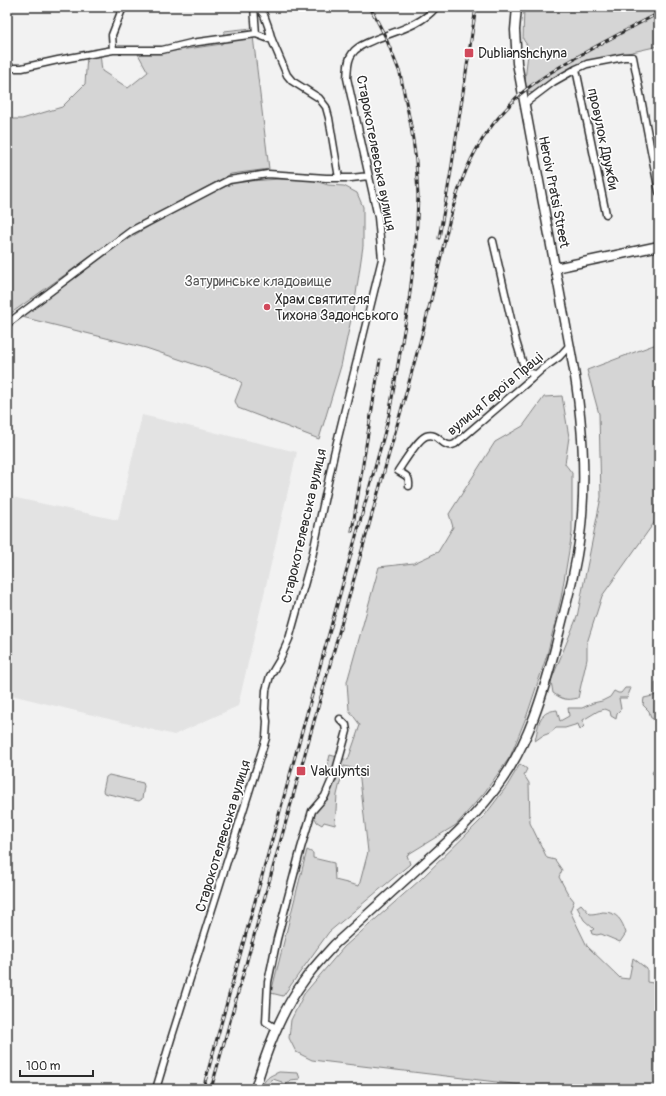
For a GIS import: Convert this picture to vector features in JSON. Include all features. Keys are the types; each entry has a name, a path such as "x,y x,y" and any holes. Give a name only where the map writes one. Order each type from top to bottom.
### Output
{"main road":[{"name":"Heroiv Pratsi Street","path":"255,1089 277,1029 286,1009 302,982 335,944 471,818 502,780 518,754 534,718 550,668 573,572 582,517 583,467 581,424 570,345 517,63 515,30 517,7"},
{"path":"555,268 659,246"}],"street":[{"path":"113,50 112,35 122,7"},
{"path":"254,7 256,34"},
{"path":"258,7 264,15 272,40 287,75 292,81 319,98 326,107 339,178"},
{"name":"Старокотелевська вулиця","path":"156,1089 266,738 266,690 270,676 279,661 289,638 312,557 334,454 382,259 378,217 348,78 348,65 351,54 360,46 408,27 423,18 436,7"},
{"path":"7,68 22,68 113,50 162,50 191,43 256,34 272,40"},
{"path":"524,104 553,82 587,64 624,57 633,58 659,192"},
{"name":"провулок Дружби","path":"576,69 606,214"},
{"path":"7,324 131,231 228,180 268,174 339,178 369,176"},
{"path":"494,242 522,361 527,372 535,374"},
{"name":"вулиця Героїв Праці","path":"409,486 410,480 408,477 398,470 425,436 431,435 436,437 447,446 455,444 535,374 559,357 570,345"},
{"path":"277,1029 266,1022 268,982 277,939 312,811 325,796 336,770 347,731 346,725 340,719"}],"shaded area":[{"path":"142,415 297,452 238,706 174,735 7,694 7,496 118,520"}],"green space":[{"path":"524,7 659,7 659,46 575,66 542,85 534,93 529,92 525,84 528,53 527,45 523,39"},
{"path":"252,28 269,169 231,174 132,227 7,316 7,119 22,119 62,107 85,84 87,56 100,54 102,71 128,88 148,72 138,54 166,52 222,44 224,31"},
{"name":"Затуринське кладовище","path":"279,179 312,180 328,185 344,186 357,193 363,207 363,246 355,301 341,366 319,439 238,408 235,401 242,383 235,378 146,348 22,317 120,244 159,220 206,195 236,182"},
{"path":"659,343 659,511 656,520 602,596 587,643 587,659 578,698 564,699 553,693 551,681 577,617 601,497 599,414 587,370"},
{"path":"562,396 569,437 565,464 572,473 572,533 561,598 547,655 527,715 510,757 484,793 456,825 407,855 410,864 329,932 283,996 271,993 307,850 313,853 313,858 334,863 335,880 359,886 368,852 359,770 344,766 337,795 335,825 324,822 322,825 317,822 314,816 329,780 327,767 330,755 348,760 360,725 349,710 347,682 379,567 414,563 438,552 453,527 449,514 495,442 523,426 544,397"},
{"path":"655,682 659,684 659,718 656,720 651,718 649,711 643,705 644,698 657,695 655,692"},
{"path":"625,688 631,688 627,698 619,698 621,709 617,713 616,719 611,716 610,711 605,709 598,711 583,720 584,726 580,730 578,724 565,728 556,728 535,741 538,725 542,716 546,713 557,710 560,721 569,716 568,708 582,708 602,701 610,697 614,691 621,693"},
{"path":"658,762 659,764 659,780 652,773"},
{"path":"520,764 527,769 524,775 529,783 530,823 547,858 555,860 562,870 559,877 574,901 570,911 587,946 620,978 629,979 633,958 647,969 647,982 659,984 659,1089 555,1089 312,1060 296,1052 289,1038 291,1020 304,994 344,947 420,880 482,819 507,786"},
{"path":"109,775 143,783 142,799 139,801 104,793 103,791 106,777"},
{"path":"581,904 590,914 608,912 616,915 623,925 626,933 620,942 601,934 592,934 591,931 594,929 584,920 577,907"},
{"path":"279,1072 298,1073 300,1079 290,1080 286,1085 297,1089 280,1089 282,1082 273,1079 269,1082 272,1088 261,1089 264,1082 268,1078"}],"railway":[{"path":"203,1089 384,435 408,308 416,245 418,196 416,161 411,126 400,73 385,36 370,7"},
{"path":"439,238 451,171 476,7"},
{"path":"211,1089 408,386 429,309 452,212 467,168 478,146 491,126 521,94 560,66 659,13"},
{"path":"352,531 380,360"}],"place":[{"name":"Dublianshchyna","path":"469,53"},
{"name":"Храм святителя Тихона Задонського","path":"267,307"},
{"name":"Vakulyntsi","path":"301,771"}]}
